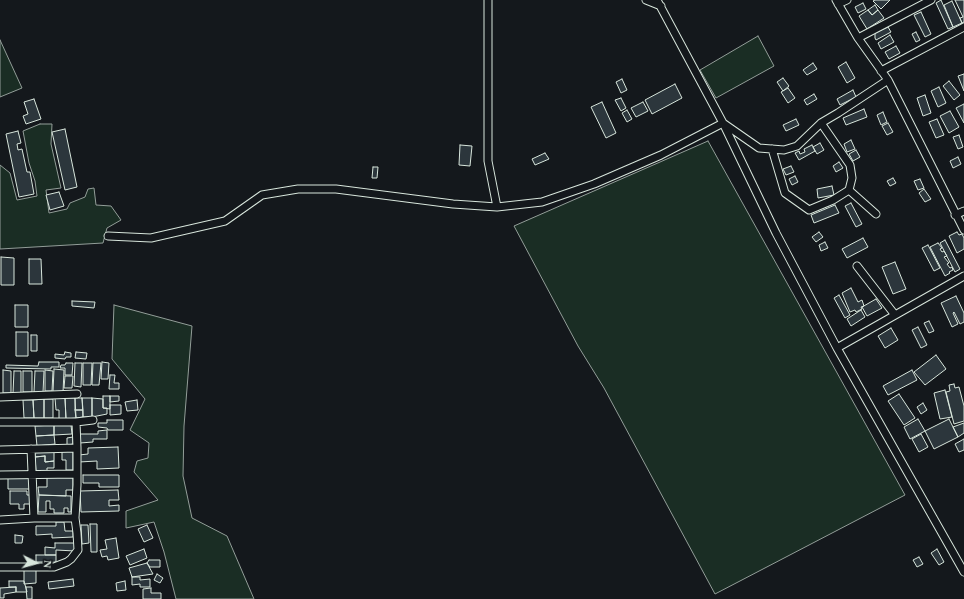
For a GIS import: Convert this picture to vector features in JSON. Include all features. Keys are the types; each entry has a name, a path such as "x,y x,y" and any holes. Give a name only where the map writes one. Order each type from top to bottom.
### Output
{"street":[{"path":"488,0 488,162 497,207"},
{"path":"646,0 659,3 723,123 776,233 837,348 964,572"},
{"path":"847,0 837,2 858,38 888,80 964,230"},
{"path":"858,38 931,0"},
{"path":"881,71 964,27"},
{"path":"723,123 759,148 784,150 797,146 821,123 888,80"},
{"path":"108,236 151,238 225,222 262,195 298,189 336,189 453,204 497,207 542,202 594,184 661,154 723,123"},
{"path":"772,149 785,193 808,210 833,200 849,190 852,178 850,165 821,123"},
{"path":"849,190 876,214"},
{"path":"956,215 964,211"},
{"path":"857,266 895,315"},
{"path":"837,348 964,276"},
{"path":"0,397 76,394"},
{"path":"0,422 76,422 93,420"},
{"path":"0,567 54,567 67,562 78,550 78,533 75,518 77,474 76,422"},
{"path":"0,450 77,448"},
{"path":"31,449 34,518"},
{"path":"0,475 77,474"},
{"path":"0,520 75,518"}],"green space":[{"path":"758,36 774,66 716,98 700,70"},
{"path":"0,40 22,88 0,97"},
{"path":"40,124 52,124 51,144 61,188 46,190 49,213 67,209 70,203 85,197 88,189 94,188 96,205 111,206 121,220 107,228 103,243 0,249 0,165 10,173 17,200 37,196 35,181 29,163 23,131"},
{"path":"708,141 905,495 715,594 604,388 578,346 514,226"},
{"path":"114,305 192,326 184,426 183,476 192,518 227,536 254,599 176,599 164,552 154,522 126,528 126,511 158,500 134,472 137,461 148,458 149,443 130,430 145,399 112,359"}],"building":[{"path":"890,0 881,9 873,1"},
{"path":"941,0 953,27 948,29 936,3"},
{"path":"955,0 964,0 964,22 962,23 960,18 963,17"},
{"path":"952,1 962,23 953,27 944,5"},
{"path":"863,3 866,9 858,13 855,7"},
{"path":"875,5 878,10 872,15 868,10"},
{"path":"868,10 872,15 878,10 884,18 867,29 859,16"},
{"path":"921,12 931,34 925,37 914,15"},
{"path":"888,27 891,32 876,40 875,33"},
{"path":"916,32 920,40 916,42 912,34"},
{"path":"890,35 894,42 881,49 878,43"},
{"path":"896,46 900,53 889,59 885,52"},
{"path":"846,62 855,78 847,83 838,67"},
{"path":"813,63 817,69 807,75 803,70"},
{"path":"964,74 964,91 958,76"},
{"path":"783,78 789,86 783,91 777,82"},
{"path":"622,79 627,90 621,93 616,82"},
{"path":"949,81 960,95 954,100 943,86"},
{"path":"675,84 682,98 652,114 645,100"},
{"path":"939,87 946,103 938,107 931,91"},
{"path":"788,88 795,98 788,103 781,92"},
{"path":"853,90 856,97 840,105 837,99"},
{"path":"814,94 817,99 807,105 804,100"},
{"path":"925,95 931,113 923,116 917,98"},
{"path":"621,98 626,108 621,111 615,100"},
{"path":"34,99 41,119 26,124 23,116 28,114 24,102"},
{"path":"602,102 616,133 606,138 591,107"},
{"path":"643,102 648,111 636,117 631,108"},
{"path":"964,104 964,123 956,108"},
{"path":"864,109 867,117 846,125 843,118"},
{"path":"627,110 632,119 627,122 622,113"},
{"path":"950,111 959,127 949,133 940,116"},
{"path":"883,112 887,122 881,125 877,115"},
{"path":"796,119 799,125 786,131 783,125"},
{"path":"937,119 944,135 936,138 929,122"},
{"path":"888,123 893,132 887,135 882,126"},
{"path":"65,129 77,187 65,190 52,132"},
{"path":"18,131 21,143 17,144 18,150 22,149 27,172 30,172 34,194 19,197 6,134"},
{"path":"959,135 963,147 958,149 953,137"},
{"path":"851,140 855,149 847,152 844,144"},
{"path":"820,143 824,150 817,154 813,147"},
{"path":"460,145 472,146 470,166 459,165"},
{"path":"812,145 815,151 799,160 795,153 799,151 800,154 805,152 804,149"},
{"path":"856,150 860,157 853,161 849,154"},
{"path":"545,153 549,159 535,165 532,159"},
{"path":"958,157 961,164 953,168 950,161"},
{"path":"839,162 843,168 836,172 833,166"},
{"path":"791,166 794,172 786,175 783,169"},
{"path":"373,167 378,167 377,178 372,178"},
{"path":"795,176 798,182 792,185 789,179"},
{"path":"893,178 896,183 890,186 887,181"},
{"path":"920,179 924,188 918,190 914,181"},
{"path":"832,186 834,195 818,198 817,189"},
{"path":"924,189 931,199 925,202 919,193"},
{"path":"59,192 64,206 50,210 46,195"},
{"path":"851,203 862,224 856,227 845,206"},
{"path":"835,205 839,213 814,223 811,215"},
{"path":"819,232 823,237 816,242 812,237"},
{"path":"957,232 959,235 962,234 964,238 964,249 957,253 949,236"},
{"path":"863,238 868,247 847,258 842,249"},
{"path":"945,240 960,269 955,272 940,243"},
{"path":"825,242 828,248 821,251 819,245"},
{"path":"938,243 942,248 940,249 942,252 944,251 947,256 944,257 949,263 947,264 950,268 952,267 953,270 945,276 930,247"},
{"path":"928,245 940,268 934,271 922,248"},
{"path":"1,257 14,258 14,285 1,285"},
{"path":"29,259 41,259 42,284 29,284"},
{"path":"895,262 906,289 893,294 882,267"},
{"path":"851,288 858,302 862,300 864,306 856,312 855,310 850,312 842,293"},
{"path":"839,295 850,315 845,318 834,298"},
{"path":"956,296 964,313 964,322 960,324 954,312 953,313 958,324 952,327 941,303"},
{"path":"876,299 882,308 867,316 862,307"},
{"path":"72,301 95,302 94,308 72,306"},
{"path":"15,305 28,305 28,327 15,327"},
{"path":"861,310 865,317 851,326 847,319"},
{"path":"929,321 934,331 929,333 924,323"},
{"path":"918,327 927,345 921,348 912,330"},
{"path":"891,328 898,340 885,348 878,336"},
{"path":"16,332 28,332 28,356 16,356"},
{"path":"31,335 37,335 37,351 31,351"},
{"path":"65,352 71,353 71,357 66,357 65,359 55,358 55,354 64,355"},
{"path":"76,352 87,353 86,359 75,358"},
{"path":"936,355 946,369 925,385 914,372"},
{"path":"39,362 59,362 59,367 51,367 51,369 6,368 6,365 38,366"},
{"path":"102,362 109,363 108,379 101,379"},
{"path":"66,363 73,363 72,375 65,375 65,368 60,368 61,365 65,365"},
{"path":"75,363 82,363 81,387 74,386"},
{"path":"83,363 92,363 91,385 83,385"},
{"path":"93,363 101,363 99,385 92,385"},
{"path":"54,369 64,370 63,393 53,392"},
{"path":"3,370 11,371 11,393 3,393"},
{"path":"45,370 53,371 52,391 45,391"},
{"path":"912,370 917,380 888,395 883,386"},
{"path":"14,371 21,371 21,393 13,393"},
{"path":"23,371 32,371 32,392 23,392"},
{"path":"35,371 44,371 43,393 34,392"},
{"path":"110,375 115,375 114,383 119,383 119,389 109,389"},
{"path":"65,376 73,376 72,388 64,388"},
{"path":"954,384 955,388 959,387 964,406 964,421 954,424 946,392 950,391 949,385"},
{"path":"945,390 952,417 940,419 934,393"},
{"path":"899,394 915,418 904,425 888,401"},
{"path":"103,396 110,396 110,409 103,408"},
{"path":"110,396 119,396 119,401 110,402"},
{"path":"55,398 65,398 66,419 59,419 59,410 56,410"},
{"path":"65,398 75,398 76,418 66,419"},
{"path":"75,398 82,398 83,410 75,410"},
{"path":"82,398 92,398 92,417 83,417"},
{"path":"92,398 103,399 103,408 107,408 107,414 92,417"},
{"path":"44,399 53,399 53,418 44,418"},
{"path":"44,399 44,418 34,418 33,400"},
{"path":"23,400 33,400 34,418 24,418"},
{"path":"137,400 138,410 127,411 125,402"},
{"path":"923,403 927,410 921,414 917,407"},
{"path":"110,405 121,405 121,414 110,415"},
{"path":"75,410 83,410 83,417 76,418"},
{"path":"918,419 925,431 910,439 904,427"},
{"path":"949,419 958,437 934,449 925,431"},
{"path":"107,420 123,420 123,430 108,430 107,428 98,427 98,423 107,423"},
{"path":"964,423 964,433 958,437 953,427"},
{"path":"54,425 71,425 72,434 54,435"},
{"path":"54,425 54,435 36,436 35,426"},
{"path":"107,430 107,439 93,439 93,442 80,443 79,434 98,434 98,431"},
{"path":"921,434 928,447 919,452 912,439"},
{"path":"54,435 55,444 37,446 36,436"},
{"path":"73,437 73,444 67,445 67,438"},
{"path":"964,439 964,450 959,452 955,444"},
{"path":"118,447 119,468 97,469 97,461 79,462 79,455 88,454 88,448"},
{"path":"35,451 54,452 54,461 45,462 45,456 35,457"},
{"path":"62,451 73,451 73,470 66,470 66,460 62,460"},
{"path":"45,456 45,462 54,461 54,468 47,468 47,471 36,471 35,457"},
{"path":"83,475 119,475 119,487 99,487 99,483 83,483"},
{"path":"73,476 73,490 66,490 66,496 39,495 38,487 47,487 47,477"},
{"path":"8,478 30,478 30,489 8,489"},
{"path":"118,490 119,500 109,500 109,506 119,505 119,511 81,512 80,491"},
{"path":"10,491 27,491 27,495 30,495 30,504 24,504 24,509 19,509 19,504 10,504"},
{"path":"39,495 71,496 71,512 68,512 68,508 64,508 64,513 54,513 54,509 50,509 50,501 46,501 46,512 38,512"},
{"path":"56,522 64,522 65,531 73,531 73,537 52,538 52,534 36,535 36,526 56,526"},
{"path":"90,524 97,524 97,552 91,552"},
{"path":"81,525 88,525 89,543 82,544"},
{"path":"147,525 153,538 144,542 138,529"},
{"path":"15,535 23,536 22,543 15,543"},
{"path":"116,538 119,558 108,560 107,556 102,557 100,550 107,549 105,540"},
{"path":"55,543 75,543 75,551 56,550 56,555 45,555 45,547 55,548"},
{"path":"144,549 147,558 130,565 126,556"},
{"path":"937,549 944,562 939,565 931,553"},
{"path":"36,555 56,555 56,562 36,562"},
{"path":"919,557 923,564 917,567 913,560"},
{"path":"149,560 160,560 160,567 150,567 147,563"},
{"path":"147,563 153,574 132,577 129,568"},
{"path":"24,570 36,570 36,583 24,584"},
{"path":"157,574 163,578 160,583 154,580"},
{"path":"132,577 140,577 140,580 150,579 150,587 140,587 140,584 132,585"},
{"path":"73,579 74,586 49,589 48,582"},
{"path":"9,581 24,581 27,592 16,592 16,587 9,587"},
{"path":"125,581 126,590 117,591 116,583"},
{"path":"16,587 16,592 4,594 4,598 0,598 0,588"},
{"path":"26,587 32,587 32,599 27,599"},
{"path":"151,588 151,593 161,593 161,599 143,599 143,589"}]}
